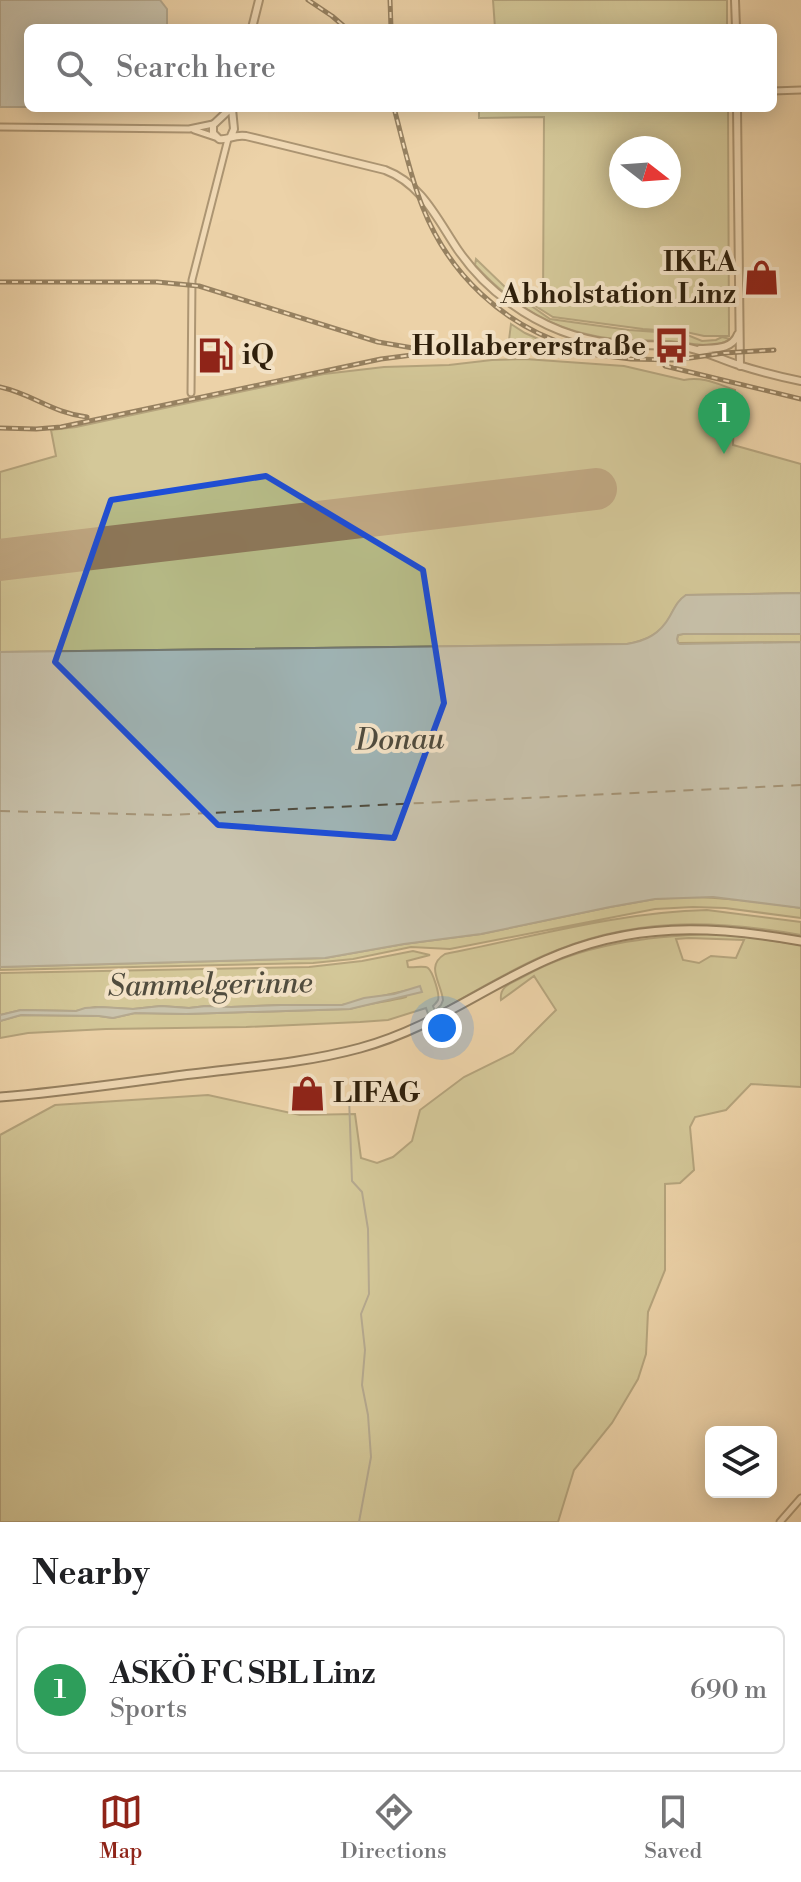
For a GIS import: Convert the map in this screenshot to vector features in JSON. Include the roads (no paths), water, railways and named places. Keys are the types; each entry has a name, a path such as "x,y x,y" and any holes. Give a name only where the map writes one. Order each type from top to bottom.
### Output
{"main road":[{"path":"0,1097 260,1066 360,1048 420,1027 547,960 577,948 624,936 706,929 735,930 801,941"}],"street":[{"path":"253,24 259,0"},
{"path":"735,0 736,24"},
{"path":"777,91 801,90"},
{"path":"0,127 189,129 213,124 228,112"},
{"path":"191,393 192,280 233,126 232,112"},
{"path":"737,112 740,366"},
{"path":"222,118 229,120 246,136"},
{"path":"213,124 212,130 225,148"},
{"path":"189,129 218,138 246,136 385,170 402,179 428,203 480,278 507,301 549,326 603,342 692,349 740,366 801,381"},
{"path":"692,349 729,346 740,328"},
{"path":"780,1522 801,1498"}],"water":[{"path":"0,0 160,0 167,9 167,24 24,24 24,107 0,107"},
{"name":"Donau","path":"801,593 801,634 683,634 678,635 677,639 680,644 801,642 801,908 713,897 655,899 481,934 325,958 0,967 0,652 627,644 646,639 657,632 686,595"},
{"path":"420,986 422,992 350,1009 135,1013 113,1018 21,1015 0,1021 0,1015 21,1010 342,1005"}],"waterway":[{"path":"349,1097 352,1181 362,1192 368,1229 369,1294 361,1314 365,1350 362,1385 371,1457 359,1522"}],"railway":[{"path":"308,0 341,24"},
{"path":"390,0 391,24"},
{"path":"395,112 418,196 434,232 463,275 501,311 546,337 571,346"},
{"path":"0,282 157,282 199,286 378,342 413,348"},
{"path":"0,428 61,427 412,355 541,350 676,360 774,350"},
{"path":"665,366 801,399"},
{"path":"0,387 64,412 87,417"}],"place":[{"name":"IKEA Abholstation Linz","path":"762,278"},
{"name":"Hollabererstraße","path":"672,346"},
{"name":"iQ","path":"216,355"},
{"name":"ASKÖ FC SBL Linz","path":"724,454"},
{"name":"LIFAG","path":"307,1093"}],"water label":[{"name":"Sammelgerinne","path":"210,985"}]}
